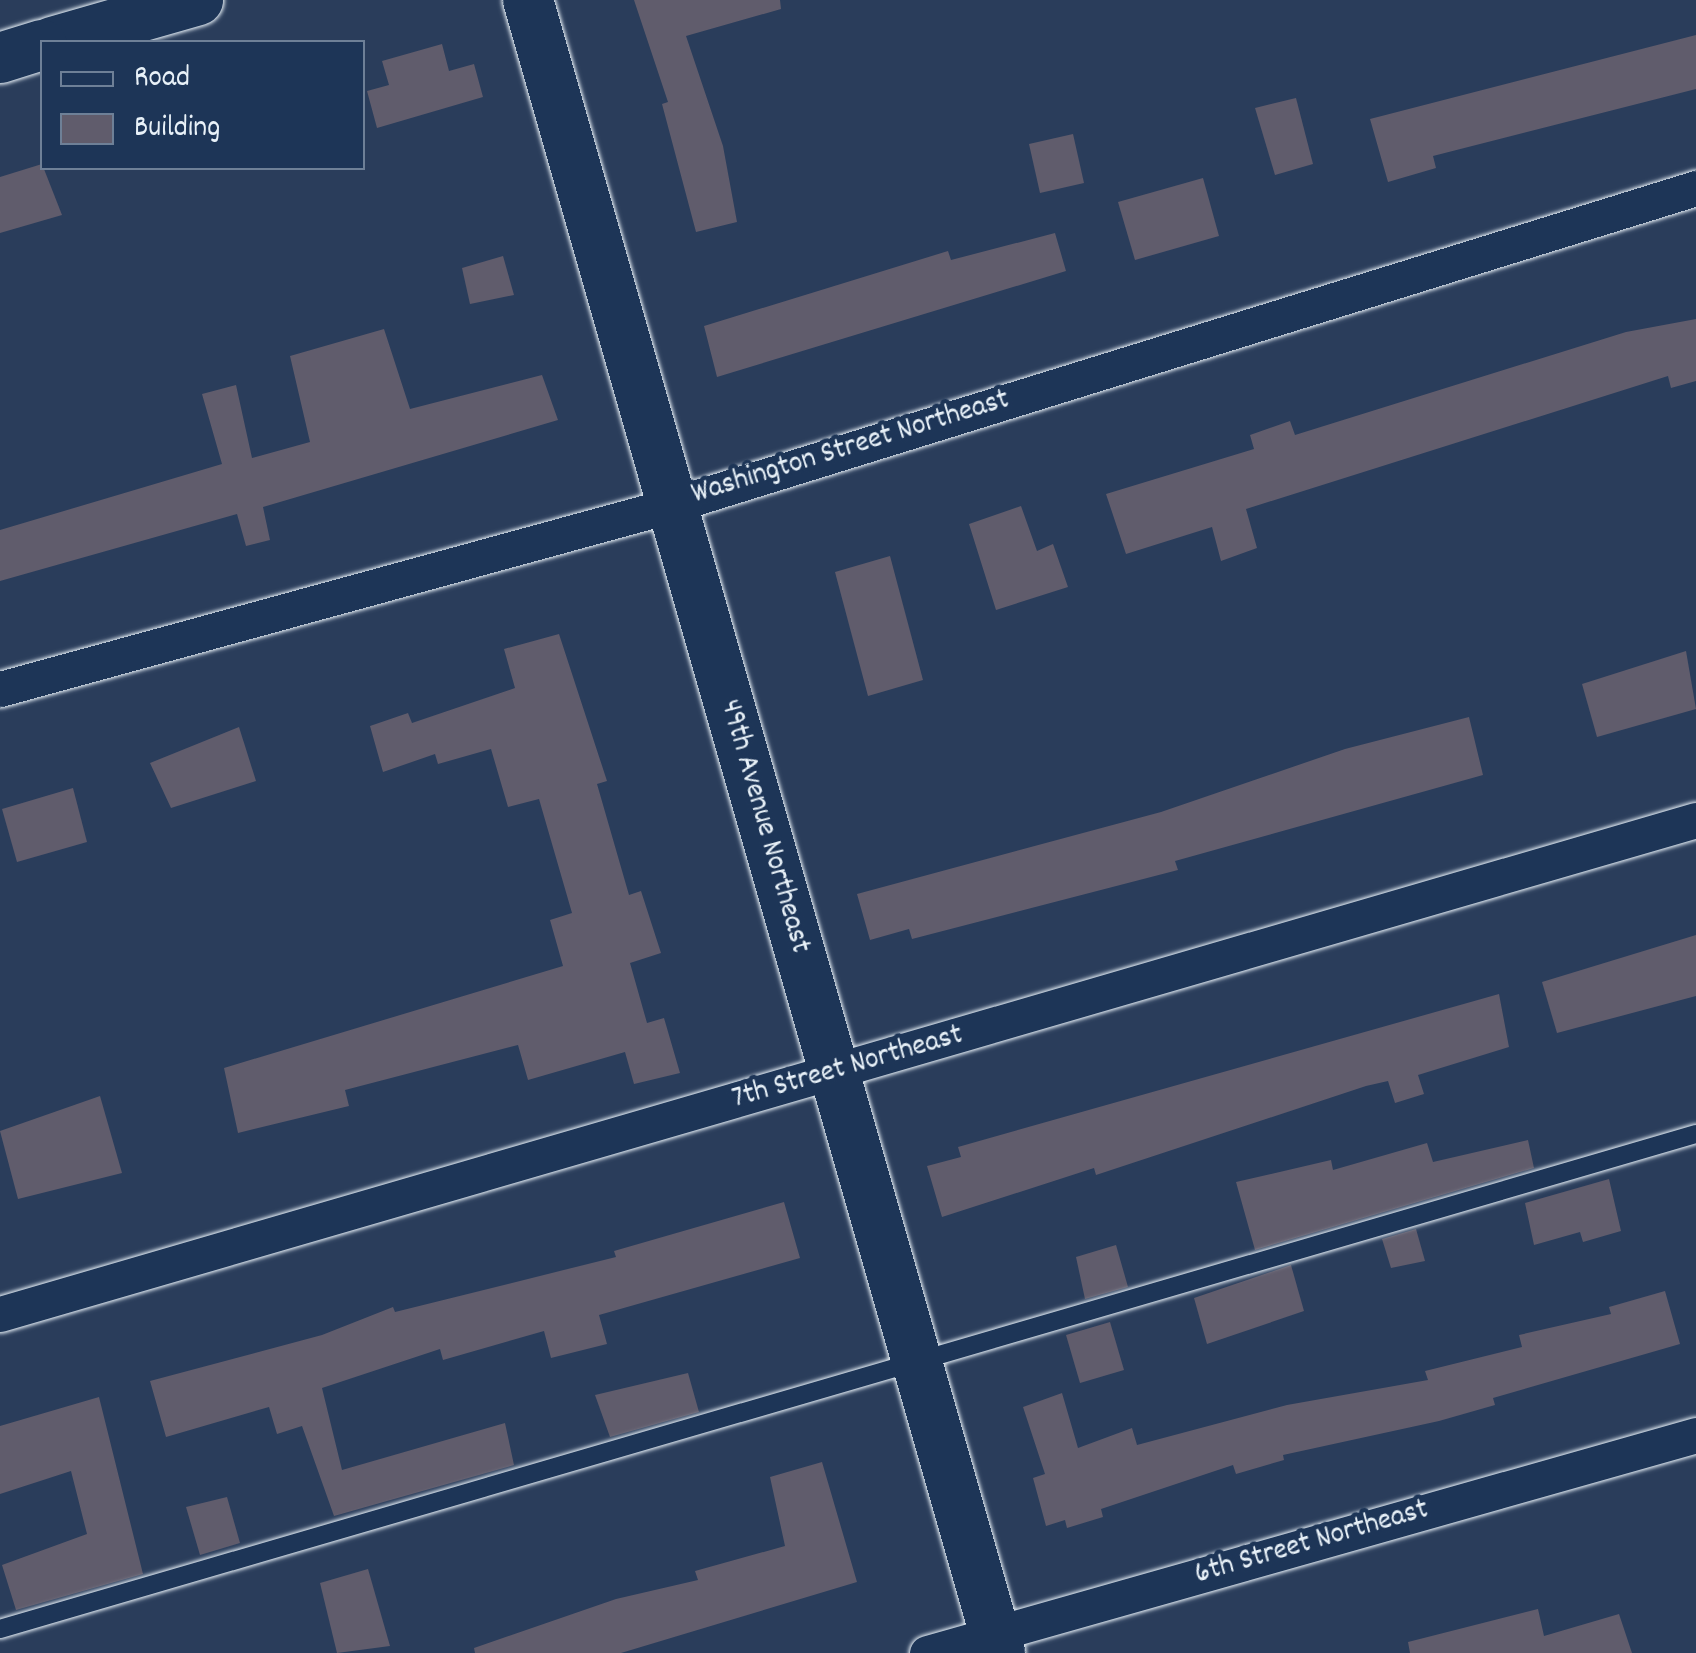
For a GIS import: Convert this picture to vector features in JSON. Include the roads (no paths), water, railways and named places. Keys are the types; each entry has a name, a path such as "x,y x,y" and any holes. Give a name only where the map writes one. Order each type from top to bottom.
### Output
{"street":[{"path":"59,40 198,0"},
{"name":"49th Avenue Northeast","path":"528,0 997,1644"},
{"path":"0,58 40,46"},
{"name":"Washington Street Northeast","path":"0,689 672,505 1696,188"},
{"name":"7th Street Northeast","path":"0,1314 1696,820"},
{"name":"6th Street Northeast","path":"927,1653 997,1644 1696,1434"}],"lane":[{"path":"0,1629 1696,1134"}]}
